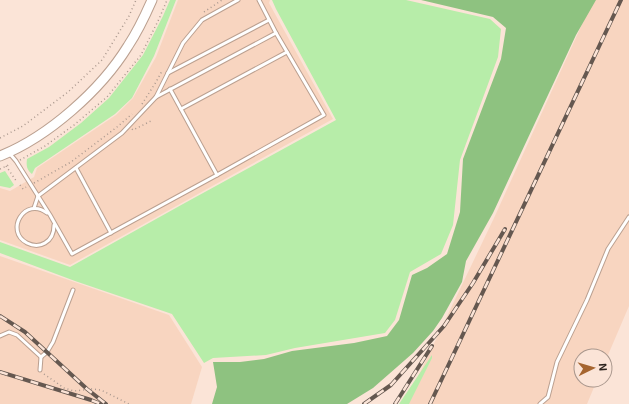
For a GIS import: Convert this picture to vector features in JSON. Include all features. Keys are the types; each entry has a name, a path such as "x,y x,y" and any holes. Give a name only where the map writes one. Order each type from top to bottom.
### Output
{"street":[{"path":"0,156 36,138 64,117 91,93 116,64 128,47 142,23 152,0"}],"lane":[{"path":"156,97 183,43 202,20 238,0"},
{"path":"9,152 31,184 72,254 324,116 259,0"},
{"path":"168,73 269,20"},
{"path":"34,208 38,196 122,133 156,97 276,32"},
{"path":"181,109 287,52"},
{"path":"170,89 217,175"},
{"path":"76,168 111,233"},
{"path":"50,216 46,212 34,208 23,213 17,224 20,236 29,244 35,246 42,245 51,238 54,226 53,221"},
{"path":"540,404 548,397 557,362 587,300 608,249 629,217"},
{"path":"40,370 41,357 47,352 53,342 73,290"},
{"path":"0,336 9,332 17,335 41,357"}],"path":[{"path":"0,138 23,126 63,96 102,60 136,0"},
{"path":"204,12 222,0"},
{"path":"138,108 163,70"},
{"path":"20,185 22,189 71,162 133,113"},
{"path":"130,124 133,130 153,120"},
{"path":"6,166 17,182"},
{"path":"40,370 64,388 74,391 92,389 101,390 129,404"}],"shaded area":[{"path":"178,0 270,0 269,3 333,119 70,265 0,240 0,188 10,191 34,177 37,168 116,115 133,98 156,57"},
{"path":"593,0 629,0 629,306 611,348 573,348 573,388 594,388 587,404 405,404 494,218"},
{"path":"0,256 169,315 202,367 191,404 0,404"}],"green space":[{"path":"170,0 176,0 154,56 132,98 115,114 35,168 32,174 27,168 27,159 49,147 81,123 109,98 143,55"},
{"path":"272,0 406,0 490,19 501,29 498,57 460,160 453,225 441,254 410,272 395,320 385,333 295,348 266,355 213,358 204,363 172,314 75,281 0,253 0,242 70,267 336,120"},
{"path":"421,0 596,0 576,35 493,213 466,261 462,282 442,318 433,331 413,353 373,388 347,404 212,404 217,387 213,362 240,362 264,359 292,351 354,343 387,336 399,320 412,275 427,268 447,254 460,212 463,159 501,59 506,28 493,17"},
{"path":"5,171 14,185 10,188 0,186 0,173"},
{"path":"432,355 432,358 409,404 399,404"}],"railway":[{"path":"430,404 621,0"},
{"path":"364,404 391,385 444,326 473,283 505,229"},
{"path":"0,316 25,332 87,389 106,404"},
{"path":"395,404 432,346"},
{"path":"0,372 101,404"}]}
